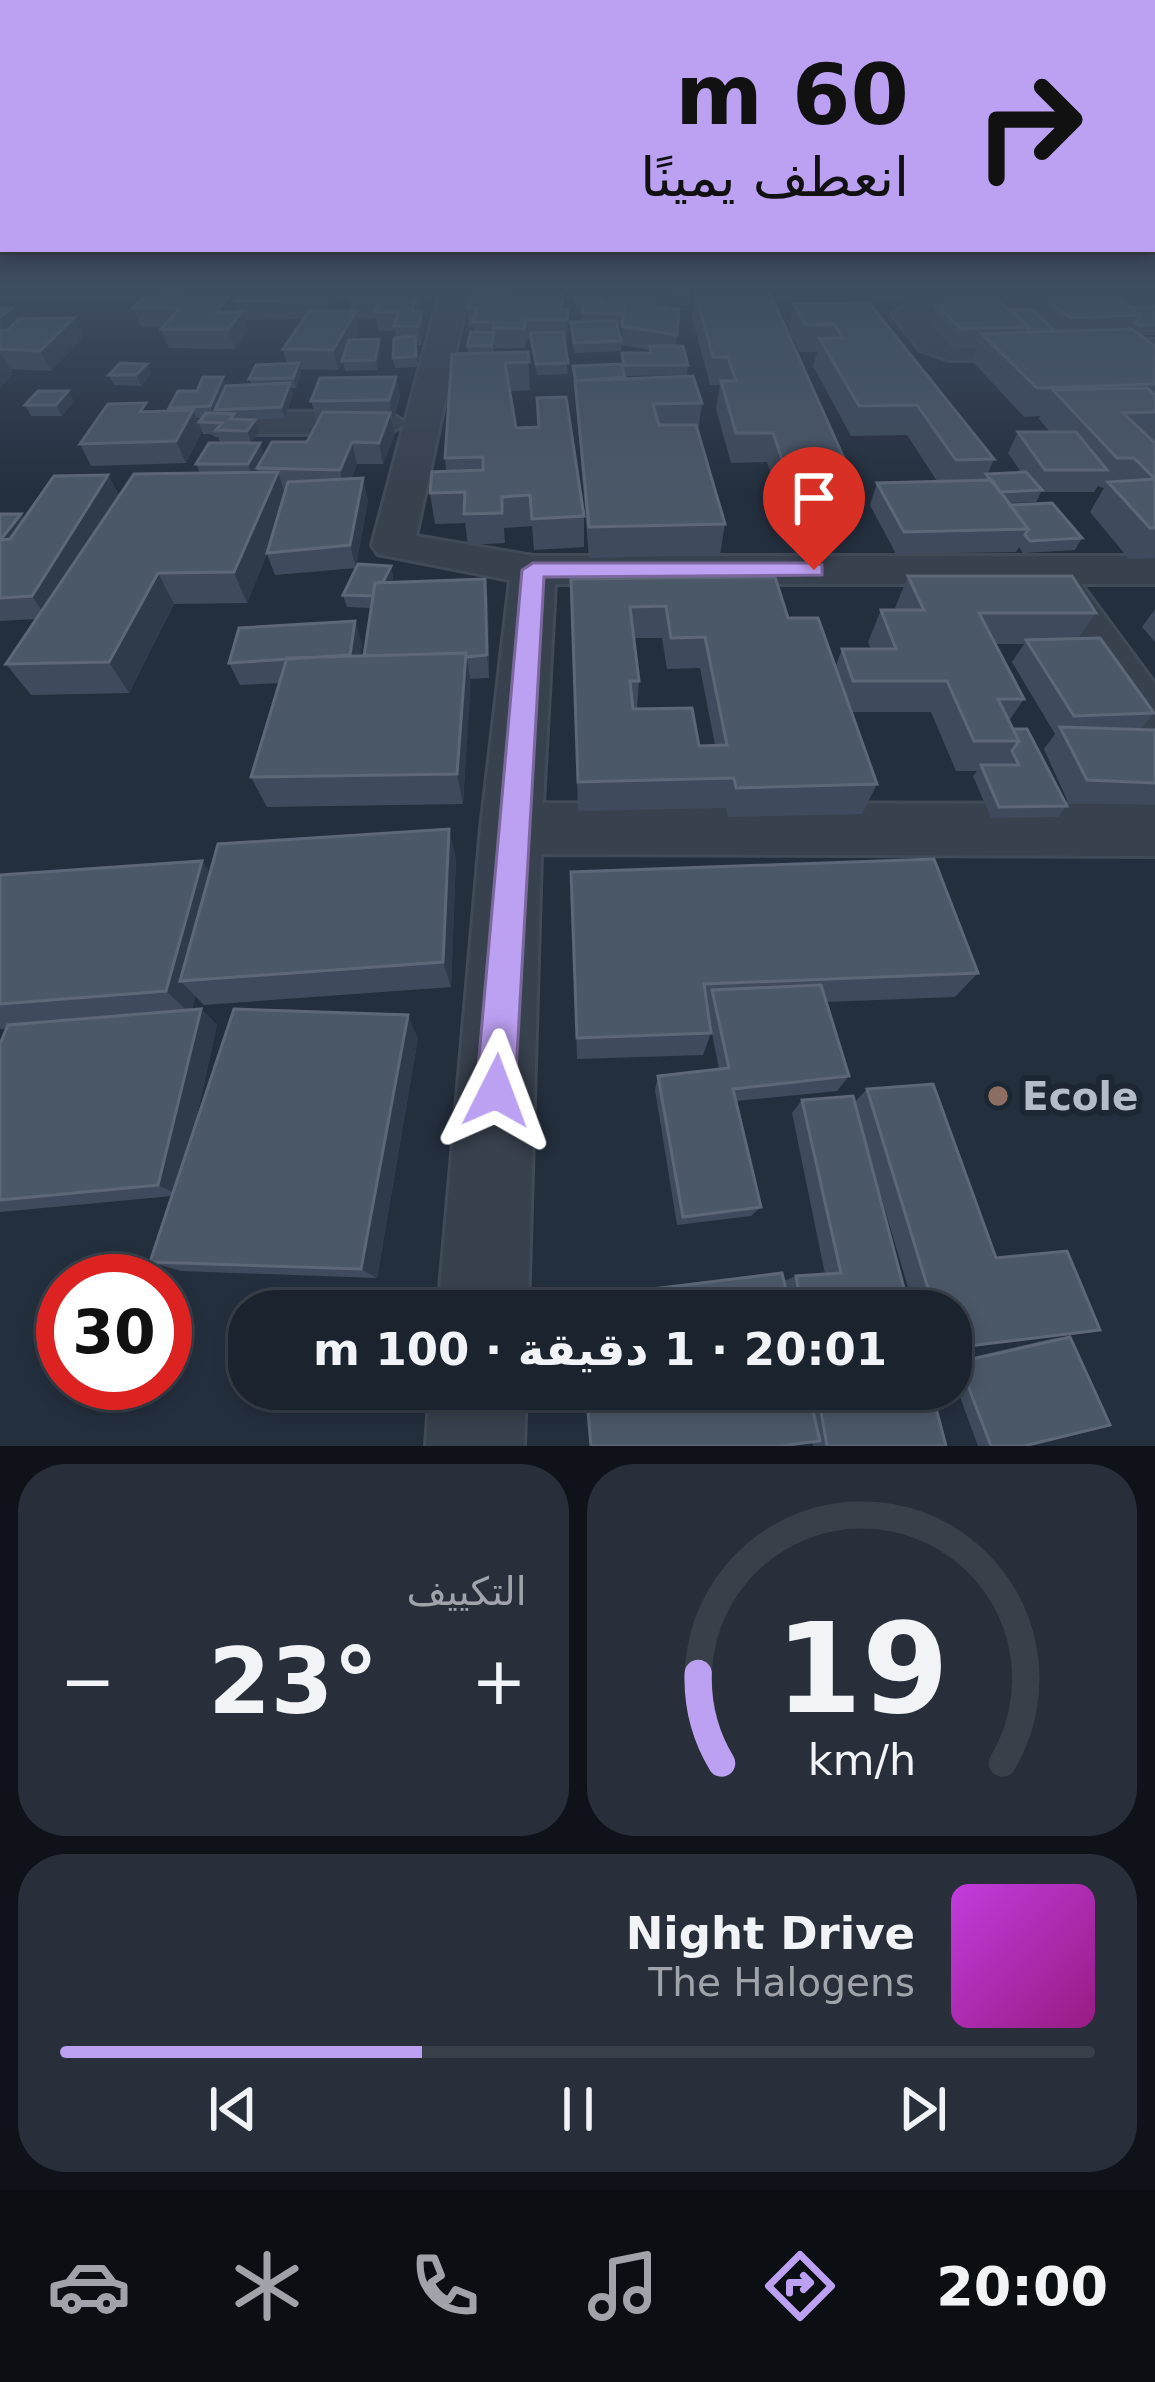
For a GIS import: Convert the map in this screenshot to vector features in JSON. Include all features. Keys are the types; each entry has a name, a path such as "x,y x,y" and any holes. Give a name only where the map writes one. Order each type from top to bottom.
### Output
{"street":[{"path":"438,356 393,545 533,570 1155,570"},
{"path":"216,423 422,422"},
{"path":"483,1290 511,827 533,570"},
{"path":"1048,570 1155,724"},
{"path":"511,827 1155,830"},
{"path":"475,1446 477,1410"}],"building":[{"path":"344,356 376,356 375,360 342,361"},
{"path":"452,356 528,356 529,362 505,363 516,428 539,427 537,398 566,397 584,516 532,519 530,495 502,497 502,513 464,514 465,492 430,493 432,472 483,470 483,457 445,458"},
{"path":"535,356 567,356 568,363 536,364"},
{"path":"623,356 686,356 688,365 624,365"},
{"path":"798,356 860,494 794,494 773,433 736,433 721,381 736,381 728,357 713,357"},
{"path":"830,356 912,356 994,459 956,460 917,405 859,406"},
{"path":"1005,356 1155,356 1155,384 1037,388"},
{"path":"120,363 147,364 136,375 109,375"},
{"path":"299,363 293,378 249,379 256,365"},
{"path":"621,364 625,377 576,381 573,366"},
{"path":"693,376 702,403 653,404 659,425 696,425 725,524 589,527 575,381"},
{"path":"203,377 223,377 210,406 169,408 178,391 197,391"},
{"path":"396,377 389,400 311,401 320,378"},
{"path":"290,383 281,407 215,410 226,386"},
{"path":"1147,388 1155,395 1155,412 1123,413 1155,443 1155,479 1134,458 1117,458 1053,390"},
{"path":"38,391 68,391 56,405 25,405"},
{"path":"146,403 140,412 193,410 176,441 80,444 108,404"},
{"path":"323,412 390,413 379,443 352,442 340,470 257,468 272,442 307,442"},
{"path":"206,413 255,420 247,431 216,430 222,423 199,422"},
{"path":"1018,432 1076,432 1107,470 1045,470"},
{"path":"209,443 260,443 248,464 196,464"},
{"path":"278,472 234,572 158,573 109,662 6,664 134,474"},
{"path":"1026,472 1042,490 1000,492 986,474"},
{"path":"108,475 32,596 0,598 0,540 10,539 54,476"},
{"path":"363,478 350,545 267,553 288,482"},
{"path":"1155,479 1155,528 1150,528 1108,482"},
{"path":"992,480 1028,529 904,532 877,483"},
{"path":"1052,503 1082,538 1030,541 1025,535 1028,529 1010,505"},
{"path":"0,514 21,514 2,538 0,538"},
{"path":"358,564 391,566 383,582 375,583 373,596 343,595"},
{"path":"908,576 1072,576 1096,613 979,613 1024,699 998,699 1019,741 974,741 947,681 853,681 842,649 896,649 881,610 924,610"},
{"path":"775,577 788,618 818,618 877,784 736,788 734,778 578,782 571,579","holes":["666,606 671,638 705,637 727,745 699,746 692,708 633,709 630,681 639,681 630,607"]},
{"path":"485,579 487,655 364,656 375,583"},
{"path":"355,621 350,655 229,663 239,628"},
{"path":"1100,638 1154,713 1074,716 1026,640"},
{"path":"466,653 457,774 251,777 287,658"},
{"path":"1060,727 1155,730 1155,783 1087,780"},
{"path":"1013,729 1027,729 1067,806 999,807 981,765 1019,765 1012,751 1019,741"},
{"path":"449,829 443,962 180,981 218,844"},
{"path":"934,859 978,973 704,984 711,1033 577,1038 571,872"},
{"path":"202,861 166,991 0,1004 0,875"},
{"path":"821,985 849,1076 733,1089 761,1207 683,1217 658,1076 729,1068 712,990"},
{"path":"201,1009 158,1185 0,1200 0,1044 8,1025"},
{"path":"234,1009 408,1015 361,1269 192,1263 192,1254 153,1254"},
{"path":"933,1084 996,1258 1067,1251 1100,1330 972,1345 972,1290 929,1290 867,1089"},
{"path":"853,1096 904,1290 798,1290 796,1276 841,1273 802,1100"},
{"path":"782,1273 786,1290 644,1290"},
{"path":"1070,1337 1110,1425 1024,1446 991,1446 972,1396 972,1359"},
{"path":"588,1410 813,1410 820,1441 780,1446 591,1446"},
{"path":"821,1410 937,1410 946,1446 827,1446"}],"place":[{"name":"Ecole","path":"998,1096"}],"route":[{"path":"496,1091 511,827 533,570 814,570"}]}
